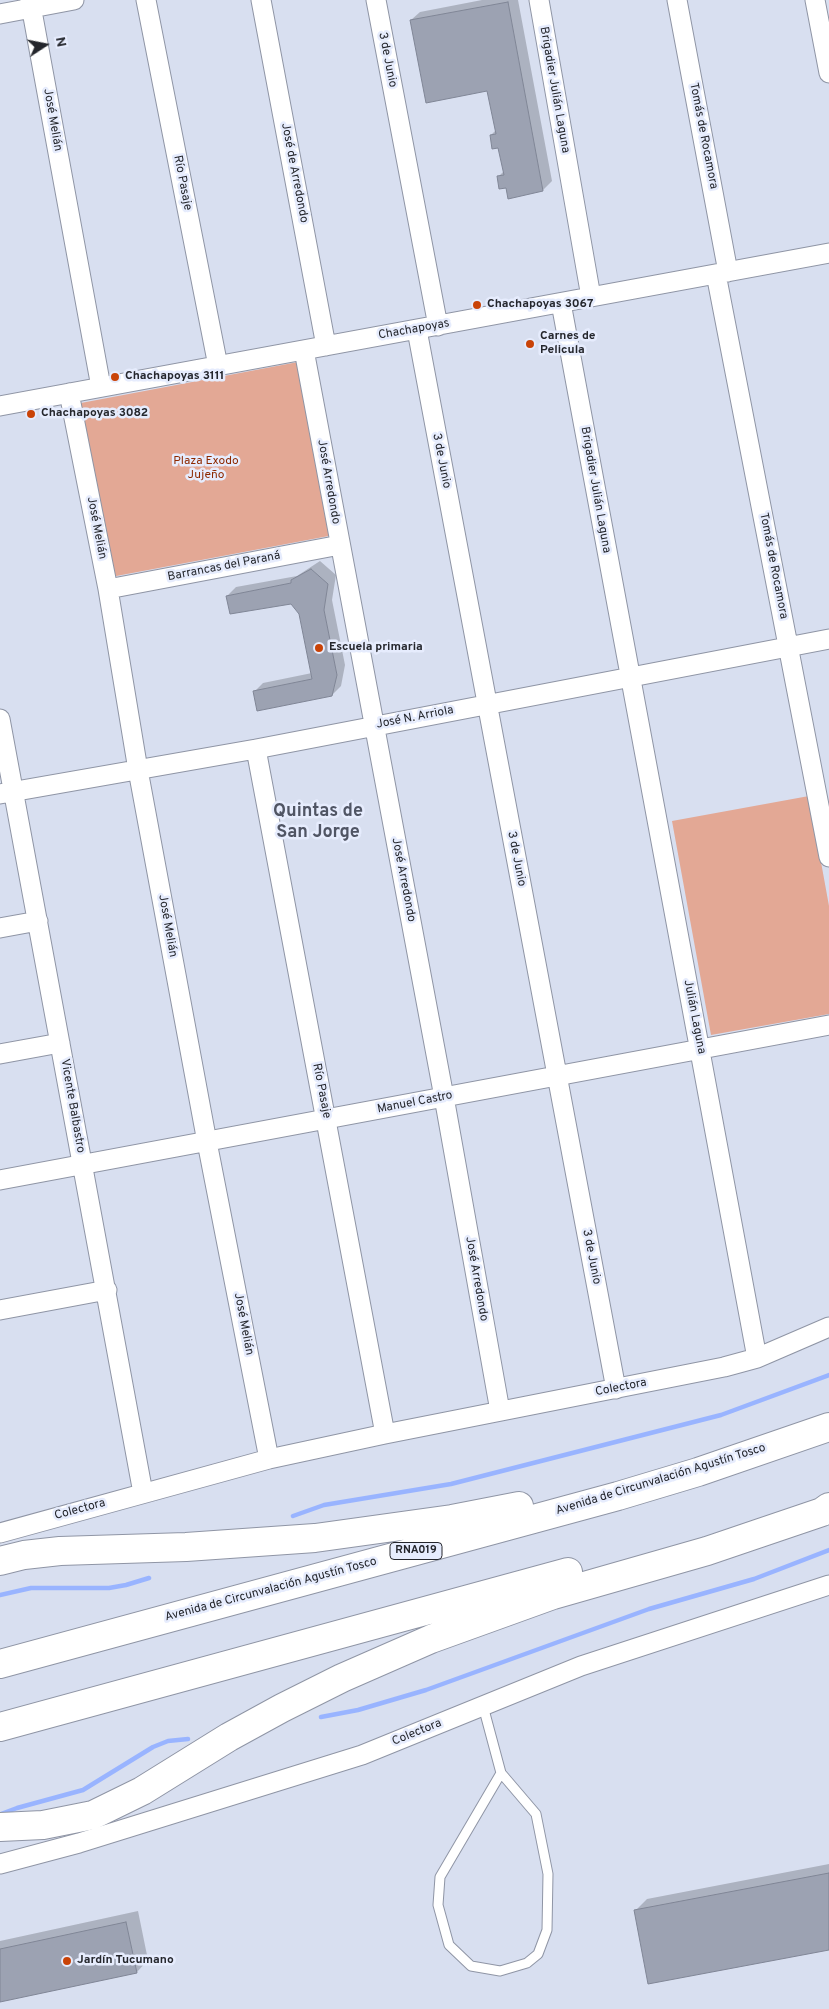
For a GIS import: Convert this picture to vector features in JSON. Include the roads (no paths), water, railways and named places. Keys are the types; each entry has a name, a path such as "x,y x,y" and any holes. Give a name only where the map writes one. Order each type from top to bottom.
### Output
{"highway":[{"name":"Avenida de Circunvalación Agustín Tosco","path":"0,1664 618,1496 698,1472 829,1427"},
{"path":"0,1727 641,1552 754,1518 829,1492"},
{"path":"0,1561 24,1555 60,1551 186,1547 316,1538 452,1518 505,1507 618,1496"},
{"path":"0,1827 52,1824 93,1814 135,1794 229,1738 291,1704 342,1678 431,1639 553,1595 707,1551 822,1512 829,1507"}],"street":[{"path":"0,14 31,4 74,0"},
{"name":"Río Pasaje","path":"146,0 218,366"},
{"name":"José de Arredondo","path":"261,0 326,346"},
{"name":"3 de Junio","path":"376,0 438,326"},
{"name":"Brigadier Julián Laguna","path":"539,0 591,297"},
{"name":"Tomás de Rocamora","path":"677,0 722,273 788,647 829,857"},
{"path":"815,0 829,73"},
{"name":"José Melián","path":"31,4 101,387"},
{"name":"Chachapoyas","path":"0,406 829,253"},
{"name":"Brigadier Julián Laguna","path":"561,303 630,677"},
{"name":"3 de Junio","path":"417,330 616,1389"},
{"name":"José Arredondo","path":"304,350 444,1097 500,1411"},
{"name":"José Melián","path":"69,393 108,589 138,770 207,1142 269,1459"},
{"name":"Barrancas del Paraná","path":"108,589 340,545"},
{"name":"José N. Arriola","path":"6,793 256,749 829,639"},
{"name":"Julián Laguna","path":"630,677 757,1358"},
{"name":"Vicente Balbastro","path":"0,719 6,793 38,921 143,1493"},
{"name":"Río Pasaje","path":"256,749 385,1434"},
{"path":"0,928 38,921"},
{"name":"Manuel Castro","path":"0,1180 829,1025"},
{"path":"0,1054 60,1043"},
{"path":"0,1310 107,1290"},
{"name":"Colectora","path":"0,1533 269,1459 385,1434 724,1367 757,1358 829,1327"},
{"name":"Colectora","path":"0,1864 79,1843 362,1755 581,1666 829,1585"}],"lane":[{"path":"483,1706 501,1774 536,1814 548,1874 547,1930 538,1954 527,1963 500,1971 471,1966 449,1945 438,1905 440,1876 501,1774"}],"waterway":[{"path":"293,1516 324,1505 451,1484 721,1415 829,1375"},
{"path":"321,1717 358,1710 426,1690 649,1609 754,1579 829,1550"},
{"path":"0,1595 31,1588 109,1588 149,1578"},
{"path":"1,1814 83,1790 153,1747 168,1741 188,1739"}],"place":[{"name":"Chachapoyas 3067","path":"477,305"},
{"name":"Carnes de Pelicula","path":"530,344"},
{"name":"Chachapoyas 3111","path":"115,377"},
{"name":"Chachapoyas 3082","path":"31,414"},
{"name":"Escuela primaria","path":"319,648"},
{"name":"Jardín Tucumano","path":"67,1961"}],"district":[{"name":"Quintas de San Jorge","path":"318,822"}],"park label":[{"name":"Plaza Exodo Jujeño","path":"206,469"}]}
